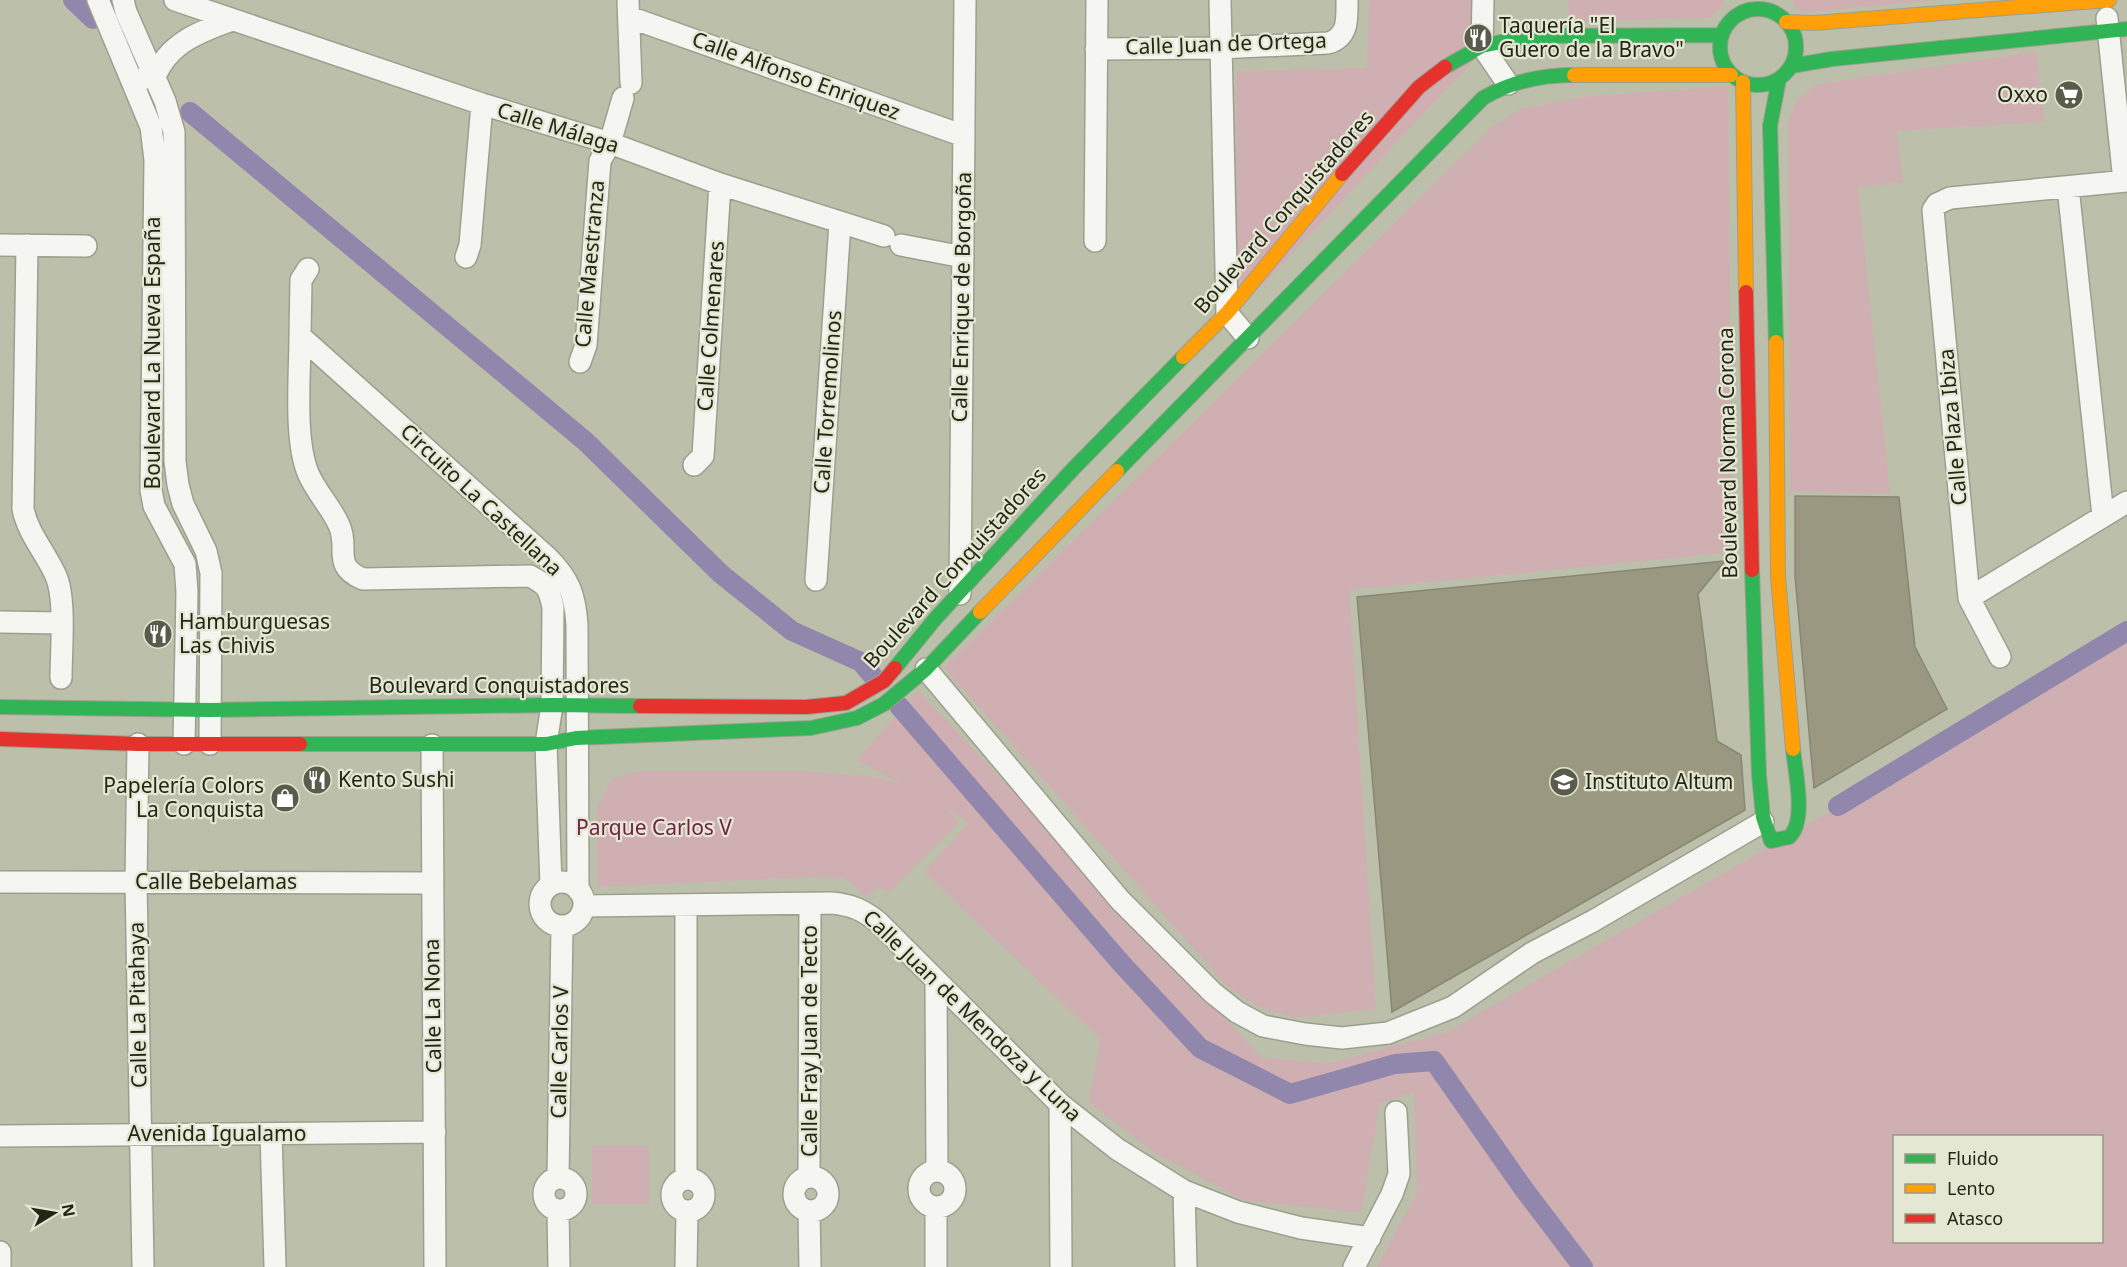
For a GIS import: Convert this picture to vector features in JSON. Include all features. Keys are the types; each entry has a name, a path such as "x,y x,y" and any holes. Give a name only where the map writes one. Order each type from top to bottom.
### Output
{"street":[{"name":"Boulevard La Nueva España","path":"98,0 150,127 155,160 151,490 154,506 185,564 187,592 184,744"},
{"name":"Boulevard La Nueva España","path":"123,0 126,12 165,101 174,132 175,461 183,504 206,551 211,573 210,744"},
{"name":"Calle Málaga","path":"175,0 482,104 610,143 720,184 893,241 963,257"},
{"name":"Calle Enrique de Borgoña","path":"960,594 965,0"},
{"path":"1095,242 1097,0"},
{"path":"1220,0 1227,313 1248,338"},
{"name":"Calle Juan de Ortega","path":"1096,49 1220,48 1328,43 1335,40 1347,24 1347,0"},
{"path":"1483,0 1482,46 1508,84"},
{"path":"1778,0 1782,19 1793,32 1796,43 1791,66 1779,79 1761,86 1737,79 1721,56 1720,45 1727,26 1742,6 1782,19 1814,23 2107,0 2118,30 2125,181 2068,187 2103,516"},
{"name":"Calle Alfonso Enriquez","path":"628,8 964,136"},
{"name":"Calle Maestranza","path":"580,362 586,345 600,161 610,143 627,91 628,8"},
{"path":"132,79 155,77 167,56 180,43 197,33 232,20"},
{"path":"1791,66 1832,59 2118,30"},
{"name":"Boulevard Conquistadores","path":"0,707 210,710 552,705 806,707 846,703 884,681 934,619 960,594 1073,469 1227,313 1320,200 1419,87 1439,70 1482,46 1529,36 1722,35"},
{"name":"Boulevard Conquistadores","path":"0,739 138,744 546,744 576,738 811,728 856,718 884,704 926,669 1097,490 1482,98 1508,84 1548,75 1737,79"},
{"name":"Boulevard Norma Corona","path":"1737,79 1752,578 1763,822"},
{"path":"926,669 1120,900 1213,993 1237,1012 1263,1026 1342,1038 1388,1033 1453,1006 1532,953 1593,921 1763,822 1771,840 1786,839 1798,825 1799,813 1778,577 1778,406 1770,126 1779,79"},
{"path":"466,257 470,245 482,104"},
{"name":"Calle Colmenares","path":"694,465 703,456 720,184"},
{"name":"Calle Plaza Ibiza","path":"2000,657 1969,598 1933,210 1937,204 1950,198 2068,187"},
{"name":"Calle Torremolinos","path":"816,580 840,223"},
{"path":"0,245 87,246"},
{"path":"27,245 23,509 29,528 56,576 60,593 61,678"},
{"name":"Circuito La Castellana","path":"308,269 301,279 300,447 309,475 341,527 343,560 346,568 353,575 363,579 552,577"},
{"name":"Circuito La Castellana","path":"300,336 505,518 552,577 570,588 575,602 576,738"},
{"path":"1969,598 2127,502"},
{"name":"Circuito La Castellana","path":"546,744 552,705 553,607 550,593 552,577"},
{"path":"1752,578 1778,577"},
{"path":"0,622 61,623"},
{"path":"576,738 582,913 577,920 562,926 549,921 541,910 541,896 550,885 566,882 573,885 581,898"},
{"name":"Calle La Pitahaya","path":"138,744 136,882 143,1267"},
{"path":"546,744 550,885"},
{"name":"Calle La Nona","path":"432,745 435,1267"},
{"name":"Calle Bebelamas","path":"0,882 432,883"},
{"name":"Calle Juan de Mendoza y Luna","path":"581,898 686,905 850,905 864,911 1060,1104 1117,1149 1184,1191 1238,1212 1301,1228 1370,1238"},
{"name":"Calle Fray Juan de Tecto","path":"810,904 809,1177 821,1180 828,1192 824,1204 820,1208 809,1211 810,1267"},
{"path":"686,905 686,1179 698,1182 704,1194 698,1209 687,1211 686,1267"},
{"name":"Calle Carlos V","path":"559,1267 558,1210 548,1205 544,1193 548,1183 558,1178 562,926"},
{"path":"936,980 937,1171 931,1172 921,1180 919,1192 925,1203 936,1208 936,1267"},
{"path":"1060,1104 1061,1267"},
{"path":"1354,1267 1392,1194 1399,1174 1396,1112"},
{"name":"Avenida Igualamo","path":"0,1136 435,1132"},
{"path":"271,1134 275,1267"},
{"path":"1184,1191 1186,1267"},
{"path":"0,1252 0,1267"}],"green space":[{"path":"1369,0 1477,0 1474,60 1264,284 1237,282 1236,71 1367,68"},
{"path":"1568,0 1725,0 1710,18 1570,22"},
{"path":"1792,0 1935,0 1802,13"},
{"path":"2036,52 2045,122 1897,131 1903,182 1858,188 1890,493 1790,492 1788,123 1797,100 1817,84"},
{"path":"1728,86 1732,552 1349,590 1376,1009 1295,1018 1259,1007 1228,987 944,668 1492,127 1520,109 1582,97"},
{"name":"Parque Carlos V","path":"2127,641 2127,1267 1377,1267 1417,1193 1414,1092 1380,1103 1361,1213 1243,1200 1155,1153 1089,1103 1100,1039 924,872 969,822 947,809 960,822 890,892 878,887 866,897 845,878 811,877 598,887 597,807 613,778 640,771 806,771 878,777 906,787 857,760 918,690 1262,1058 1329,1063 1447,1032"},
{"path":"592,1146 649,1146 649,1204 592,1204"}],"building":[{"path":"1795,496 1899,497 1915,647 1947,709 1814,788 1795,576"},
{"name":"Instituto Altum","path":"1725,561 1698,594 1717,741 1741,755 1745,810 1392,1012 1357,597"}],"waterway":[{"path":"73,0 93,19"},
{"path":"190,112 585,441 721,574 792,631 861,662 872,675"},
{"path":"1838,806 2127,631"},
{"path":"899,706 1121,963 1200,1048 1290,1094 1395,1064 1434,1061 1523,1188 1583,1267"}],"traffic: fast":[{"path":"1758,9 1773,12 1785,20 1793,32 1796,47 1793,62 1785,74 1773,82 1758,85 1743,82 1731,74 1723,62 1720,47 1723,32 1731,20 1743,12 1758,9"},
{"path":"1791,66 1832,59 2127,29"},
{"path":"1445,67 1482,46 1529,36 1722,35"},
{"path":"1117,471 1483,98 1505,87 1527,80 1574,75"},
{"path":"1776,342 1770,126 1779,79"},
{"path":"895,668 935,619 1073,469 1183,357"},
{"path":"1752,570 1759,775 1763,817 1771,841 1789,837 1798,820 1799,796 1793,749"},
{"path":"300,744 546,744 576,738 811,728 857,718 884,704 926,669 980,612"},
{"path":"0,707 210,710 552,705 640,706"}],"traffic: slow":[{"path":"1786,22 1814,23 2109,0"},
{"path":"1574,75 1731,75"},
{"path":"1743,82 1746,292"},
{"path":"1183,357 1227,313 1342,174"},
{"path":"1776,342 1778,577 1793,749"},
{"path":"980,612 1117,471"}],"traffic: jam":[{"path":"1342,174 1419,87 1445,67"},
{"path":"1746,292 1752,570"},
{"path":"640,706 806,707 846,703 884,681 895,668"},
{"path":"0,739 138,744 300,744"}],"place":[{"name":"Taquería \"El Guero de la Bravo\"","path":"1478,38"},
{"name":"Oxxo","path":"2069,95"},
{"name":"Hamburguesas Las Chivis","path":"158,634"},
{"name":"Kento Sushi","path":"317,780"},
{"name":"Instituto Altum","path":"1564,782"},
{"name":"Papelería Colors La Conquista","path":"285,798"}]}
